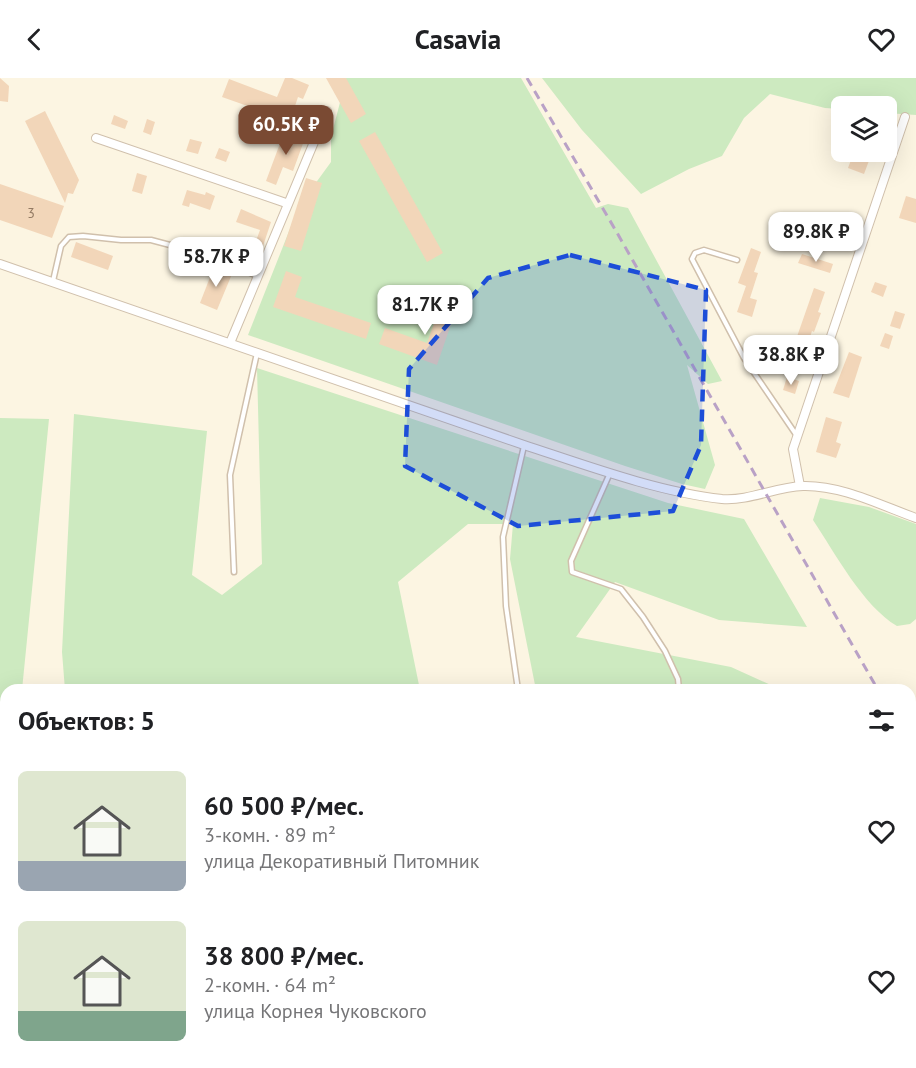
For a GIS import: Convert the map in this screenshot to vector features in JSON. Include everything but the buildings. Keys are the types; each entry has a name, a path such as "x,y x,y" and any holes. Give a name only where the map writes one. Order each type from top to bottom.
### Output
{"street":[{"path":"230,343 286,203 327,111"},
{"path":"800,486 793,449 905,117"},
{"path":"96,138 286,203"},
{"path":"0,264 524,445 677,491 724,499 746,498 800,486 840,490 915,517 916,507"}],"lane":[{"path":"53,282 61,246 69,237 83,236 151,240 215,256 257,276"},
{"path":"737,260 704,250 694,253 692,259 744,358 797,437"},
{"path":"234,572 230,475 257,352"},
{"path":"517,684 506,606 503,537 524,445"},
{"path":"610,472 571,561 572,572 621,589 665,651 678,684"}],"highlighted area":[{"path":"570,255 706,290 701,445 673,511 518,526 405,466 409,369 488,278"}],"green space":[{"path":"335,78 521,78 596,208 608,204 628,208 722,381 708,384 687,365 715,465 705,489 625,466 248,335 299,206 331,162 331,137 344,87"},
{"path":"542,78 916,78 916,115 897,114 897,96 831,96 831,108 770,94 744,118 722,156 689,169 641,194 582,130"},
{"path":"257,368 668,503 744,519 807,627 719,620 615,582 576,637 731,667 769,684 535,684 510,559 513,524 468,524 398,582 419,684 65,684 62,652 74,414 207,431 192,575 222,595 262,564"},
{"path":"0,418 49,419 23,684 0,684"},
{"path":"820,498 869,507 916,524 916,619 910,624 897,626 885,617 850,578 813,520"}],"railway":[{"path":"527,78 875,684"}]}
